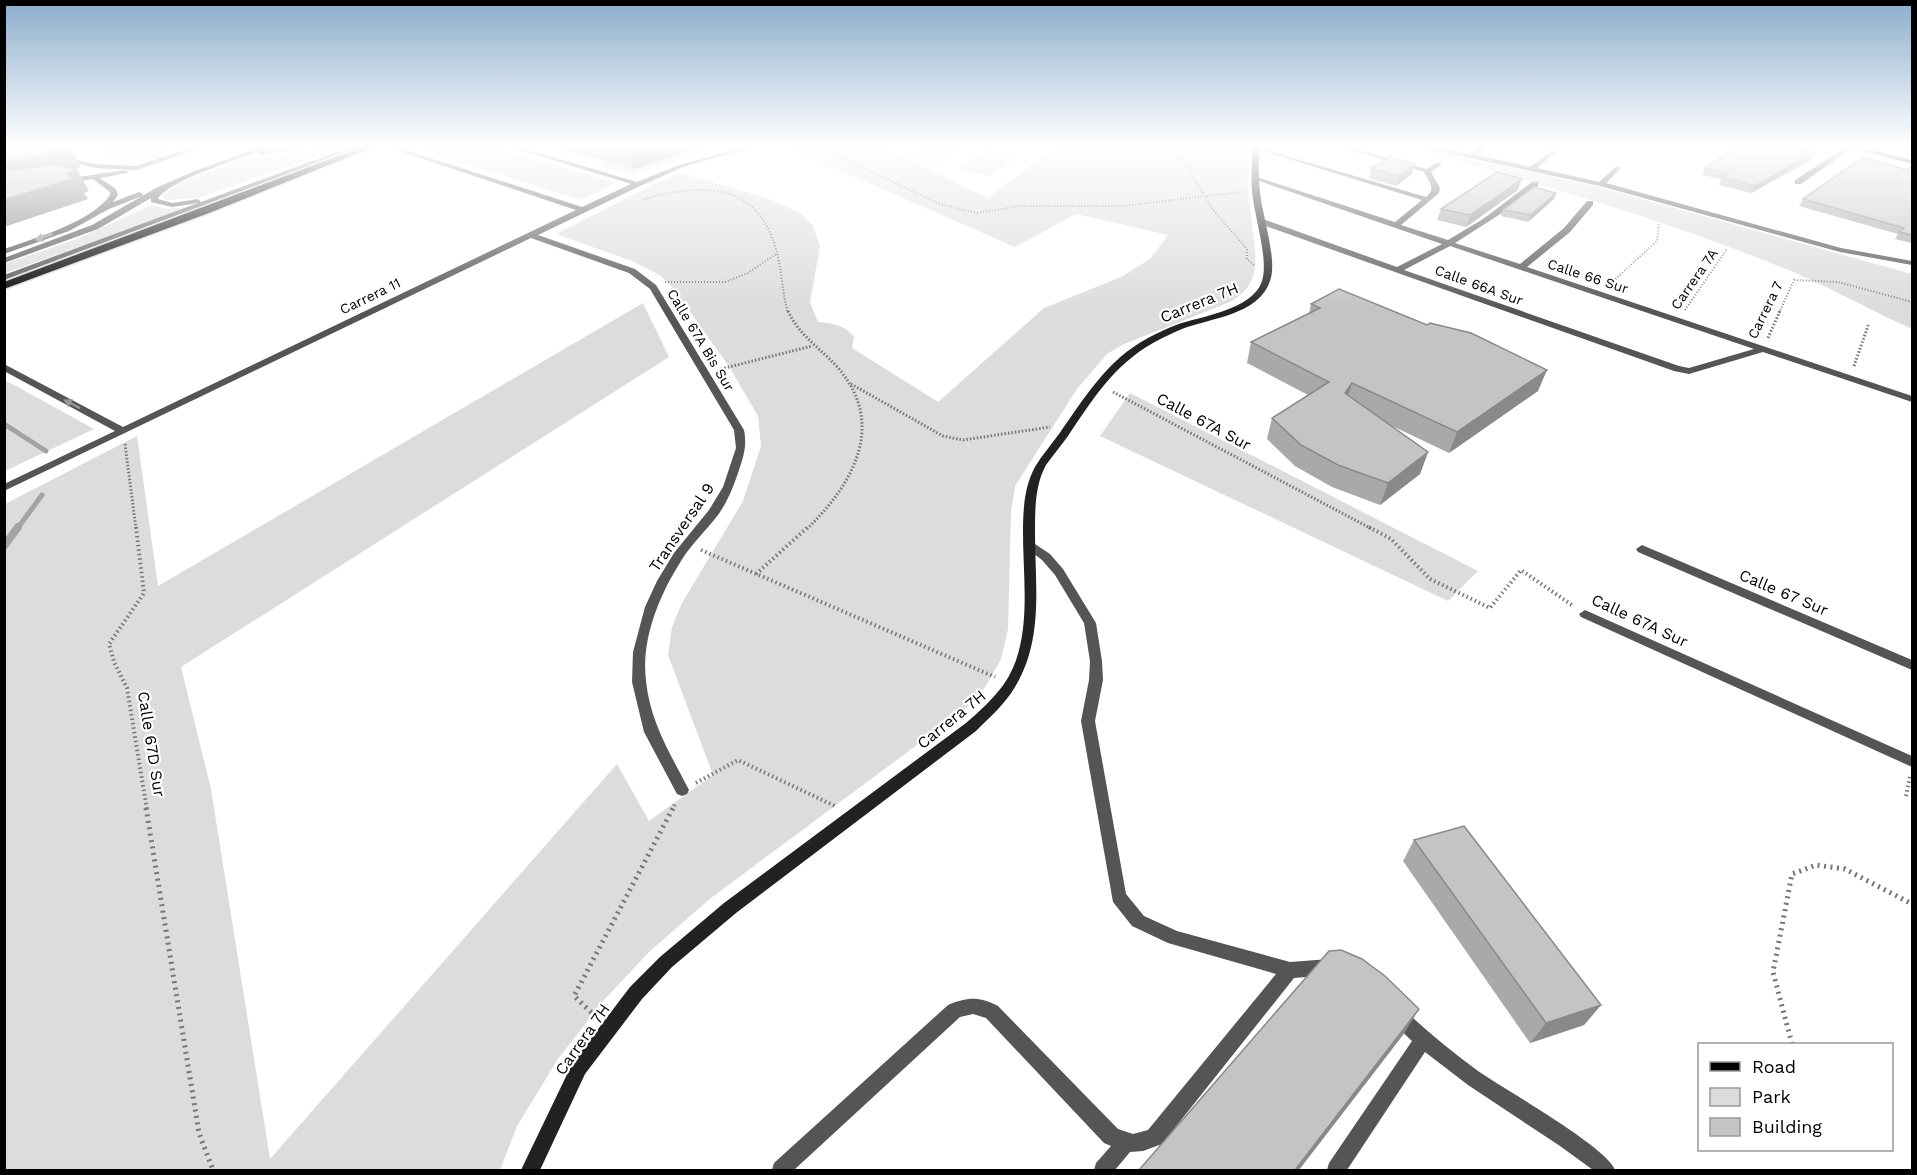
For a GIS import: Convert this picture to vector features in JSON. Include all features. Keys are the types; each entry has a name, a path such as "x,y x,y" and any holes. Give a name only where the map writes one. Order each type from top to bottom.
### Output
{"main road":[{"path":"4,286 230,201"}],"street":[{"path":"106,207 110,201"},
{"path":"4,252 66,229 122,201"},
{"path":"4,261 95,227 140,201"},
{"path":"157,201 172,205 199,201"},
{"path":"4,278 214,201"},
{"path":"555,201 583,210"},
{"name":"Carrera 11","path":"6,486 602,201"},
{"path":"1258,201 1269,270"},
{"name":"Calle 66 Sur","path":"1313,201 1396,225 1449,245 1912,399"},
{"path":"1396,225 1427,201"},
{"path":"1397,270 1449,245 1499,214 1515,201"},
{"path":"1661,201 1827,247 1874,258 1912,263"},
{"path":"1520,268 1567,230 1590,203"},
{"name":"Calle 66A Sur","path":"1260,221 1664,366 1689,371"},
{"name":"Calle 67A Bis Sur","path":"531,235 632,271 651,285 739,430"},
{"name":"Carrera 7H","path":"530,1170 579,1068 636,993 698,933 987,713 1012,684 1020,669 1029,638 1029,514 1037,472 1099,384 1124,358 1150,341 1251,300 1263,290 1268,280 1269,270"},
{"name":"Carrera 7","path":"1689,371 1764,349"},
{"path":"4,367 123,431"},
{"name":"Transversal 9","path":"682,790 651,732 639,682 639,652 651,607 678,556 714,512 729,487 741,448 739,430"},
{"path":"1029,544 1046,557 1059,572 1090,623 1096,661 1096,680 1088,721 1119,897 1138,921 1162,934 1290,970 1328,967 1349,974"},
{"name":"Calle 67 Sur","path":"1642,549 1912,665"},
{"name":"Calle 67A Sur","path":"1585,614 1912,762"},
{"path":"781,1170 954,1011 969,1004 982,1006 992,1012 1111,1136 1125,1143 1138,1144 1155,1137 1290,970"},
{"path":"1385,1003 1423,1040 1516,1107 1594,1158 1606,1170"},
{"path":"1336,1170 1423,1040"},
{"path":"1103,1170 1125,1143"}],"path":[{"path":"745,201 761,213 770,232 788,312 807,341 830,359 850,384 863,417 858,456 842,489 814,522 756,574"},
{"path":"933,201 962,211 977,213 1020,206 1122,206 1169,201"},
{"path":"1207,201 1232,234 1247,249 1249,263 1269,270"},
{"path":"1599,293 1658,241 1659,224"},
{"name":"Carrera 7A","path":"1678,320 1727,249"},
{"path":"651,285 678,280 730,282 776,254"},
{"name":"Carrera 7","path":"1764,349 1794,280 1838,282 1912,302"},
{"path":"1850,378 1869,323"},
{"path":"705,373 813,346"},
{"path":"850,384 943,436 963,440 1071,424"},
{"name":"Calle 67A Sur","path":"1099,384 1391,539 1430,579 1490,608 1521,570 1585,614"},
{"name":"Calle 67D Sur","path":"123,431 144,593 109,644 111,660 127,688 199,1133 213,1170"},
{"path":"687,544 1012,684"},
{"path":"607,1029 574,996 682,790 738,760 853,815"},
{"path":"1792,1043 1773,972 1792,874 1816,865 1845,868 1912,904"}],"green space":[{"path":"621,201 774,201 801,213 813,226 820,246 810,302 818,322 833,324 847,330 854,337 852,348 938,402 1044,308 1121,277 1150,259 1168,235 1076,214 1015,247 909,201 1249,201 1255,250 1254,274 1248,286 1230,302 1124,344 1107,354 1077,389 1015,486 1011,512 1008,629 1001,659 986,686 964,710 711,898 650,951 604,1000 558,1059 517,1126 500,1170 5,1170 5,504 137,436 158,586 643,303 669,357 181,667 211,789 270,1159 617,764 649,821 713,775 668,655 672,627 682,603 743,501 761,446 758,416 730,368 674,289 660,275 632,261 556,234"},
{"path":"1594,201 1648,201 1912,274 1912,329 1798,274 1656,221"},
{"path":"152,205 167,209 191,207 5,273 4,264 77,239"},
{"path":"5,380 94,429 5,471"},
{"path":"1130,393 1478,571 1448,601 1100,436"}],"building":[{"path":"1453,201 1490,201 1470,215 1441,209"},
{"path":"1515,201 1547,201 1531,215 1503,210"},
{"path":"1809,201 1912,201 1912,235 1899,232 1904,228"},
{"path":"1339,289 1427,325 1430,323 1471,333 1547,370 1457,432 1352,383 1345,393 1428,452 1388,483 1338,465 1301,445 1272,418 1329,382 1251,342 1320,308 1311,304"},
{"path":"1464,826 1601,1005 1546,1023 1414,840"},
{"path":"1341,950 1362,959 1385,976 1419,1009 1295,1170 1139,1170 1329,951"}],"waterway":[{"path":"4,424 46,451"},
{"path":"17,529 42,495"},
{"path":"4,546 18,527"}]}
